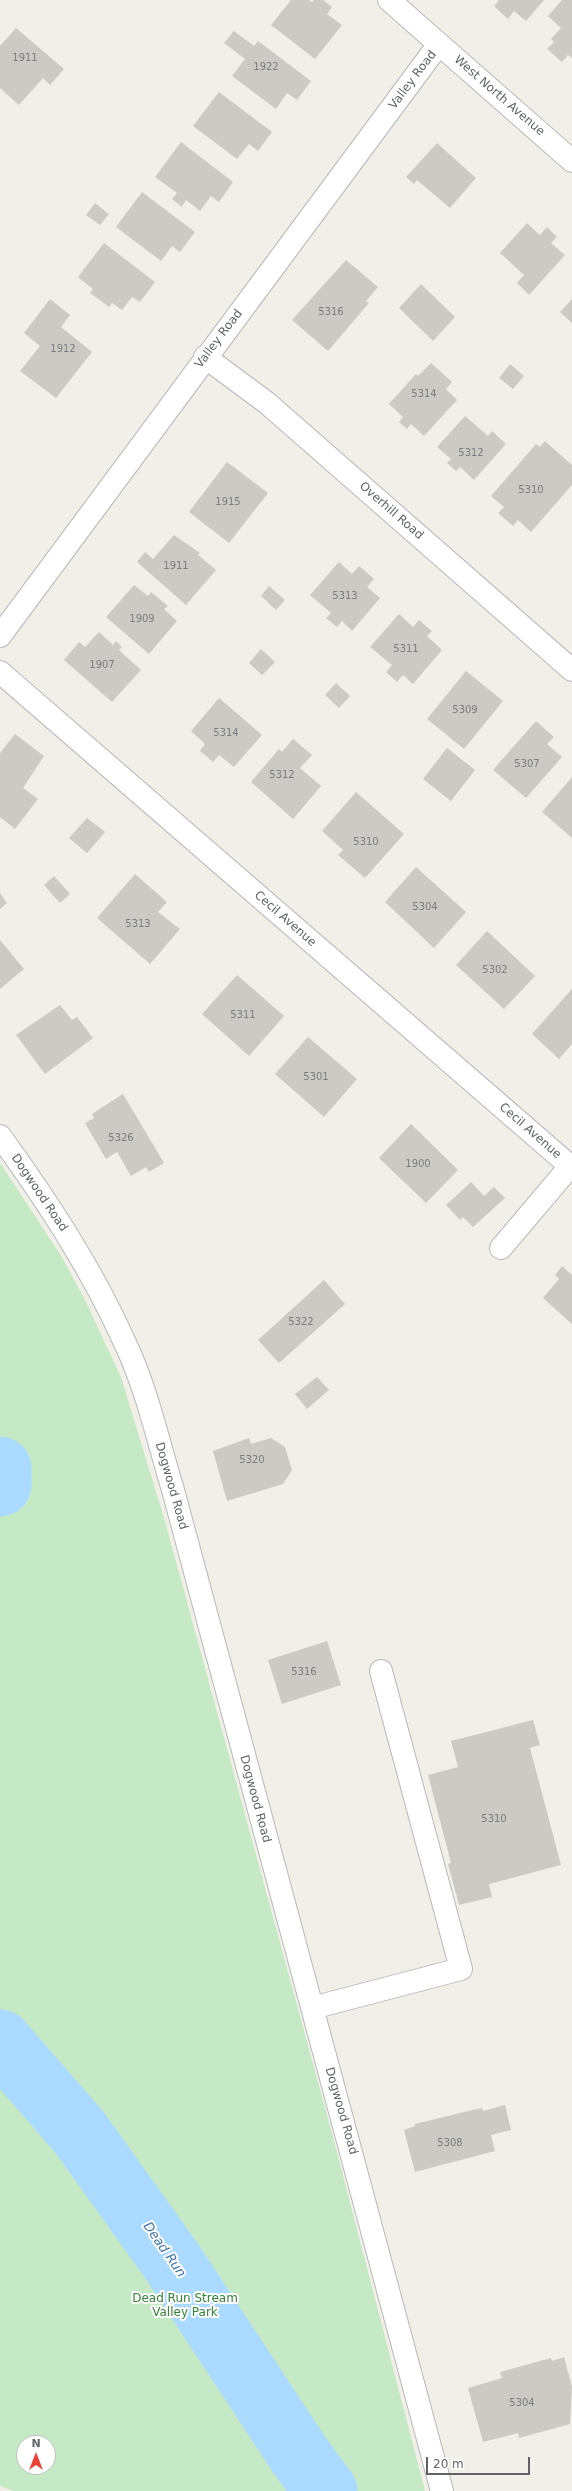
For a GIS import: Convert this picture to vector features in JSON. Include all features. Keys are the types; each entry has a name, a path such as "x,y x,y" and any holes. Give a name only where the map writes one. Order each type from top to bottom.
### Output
{"street":[{"name":"West North Avenue","path":"389,0 572,161"},
{"name":"Valley Road","path":"0,636 205,357 439,44"},
{"name":"Overhill Road","path":"205,357 267,403 572,670"},
{"name":"Cecil Avenue","path":"0,672 571,1165"},
{"name":"Dogwood Road","path":"0,1136 42,1195 76,1249 126,1344 145,1397 173,1490 442,2491"},
{"path":"501,1248 571,1165"},
{"path":"312,2008 461,1969 381,1671"}],"green space":[{"name":"Dead Run Stream Valley Park","path":"0,1163 60,1254 84,1298 121,1377 166,1525 334,2141 425,2491 13,2491 0,2486"}],"building":[{"path":"291,0 309,0 312,2 314,0 323,0 332,7 327,14 342,25 315,59 271,25"},
{"path":"499,0 544,0 526,21 514,11 508,19 494,6"},
{"path":"562,0 572,0 572,58 568,55 562,62 547,49 554,42 551,39 561,28 548,16"},
{"path":"16,28 64,69 50,85 43,78 19,105 0,88 0,46"},
{"path":"234,31 254,46 258,41 311,81 297,100 287,93 276,109 232,76 245,59 224,43"},
{"path":"219,92 272,132 258,151 249,144 237,159 193,126"},
{"path":"181,142 233,182 219,202 211,196 200,211 186,200 182,207 172,199 177,193 155,177"},
{"path":"437,143 476,178 450,208 417,180 414,184 406,177"},
{"path":"142,192 195,232 180,252 172,246 161,261 116,227"},
{"path":"95,203 109,214 100,225 86,215"},
{"path":"527,223 540,235 547,227 557,237 551,243 565,255 529,295 517,283 524,275 500,253"},
{"path":"104,243 155,282 140,302 132,297 122,310 112,303 109,307 90,293 93,289 78,277"},
{"path":"346,260 378,287 366,301 369,303 328,351 292,320"},
{"path":"421,284 455,317 433,341 399,308"},
{"path":"50,299 70,315 61,327 92,352 56,398 20,371 40,346 24,333"},
{"path":"572,299 572,323 560,312"},
{"path":"431,363 452,382 446,389 457,400 424,436 411,424 407,429 399,422 403,417 389,404 416,374 418,376"},
{"path":"510,364 524,376 513,389 499,378"},
{"path":"465,416 488,436 492,431 506,444 474,480 460,467 456,471 447,463 451,459 437,447"},
{"path":"545,441 572,465 572,485 531,532 518,520 513,526 498,513 504,507 491,496 536,444 540,447"},
{"path":"227,462 268,493 229,543 189,512"},
{"path":"174,535 200,553 198,555 216,570 186,605 137,562 145,552 153,559"},
{"path":"339,562 352,574 359,566 374,579 367,587 380,598 352,631 342,621 337,627 326,618 331,613 310,595"},
{"path":"134,585 148,596 151,592 168,606 164,609 177,621 149,654 106,617"},
{"path":"269,586 285,600 276,610 261,596"},
{"path":"399,614 413,627 419,620 432,631 427,636 442,650 413,684 403,675 397,682 386,672 392,665 370,647"},
{"path":"99,632 113,645 116,641 122,647 119,650 141,670 112,702 64,660 79,642 85,647"},
{"path":"261,649 275,662 262,675 249,663"},
{"path":"466,671 503,701 464,749 427,719"},
{"path":"336,683 350,696 339,708 325,695"},
{"path":"219,698 262,735 234,767 219,755 213,762 200,751 205,744 191,731"},
{"path":"536,721 554,737 547,744 562,757 526,798 493,770"},
{"path":"15,734 44,756 23,788 38,799 15,829 0,817 0,753"},
{"path":"293,739 312,755 300,768 321,786 293,819 251,782 279,749 282,752"},
{"path":"447,748 475,770 451,801 423,779"},
{"path":"572,777 572,838 542,812"},
{"path":"356,792 404,834 365,878 338,855 343,850 322,831"},
{"path":"87,818 105,832 87,853 69,838"},
{"path":"416,867 466,912 434,948 385,902"},
{"path":"135,874 167,902 158,912 180,929 150,964 97,918"},
{"path":"54,876 70,894 60,903 44,885"},
{"path":"0,893 7,903 0,909"},
{"path":"487,931 535,976 504,1009 456,965"},
{"path":"0,940 24,969 0,989"},
{"path":"237,975 284,1016 249,1056 202,1014"},
{"path":"572,989 572,1044 559,1059 532,1034"},
{"path":"60,1005 72,1020 77,1017 93,1038 45,1074 16,1035"},
{"path":"308,1037 357,1079 324,1117 275,1074"},
{"path":"123,1094 164,1163 149,1172 146,1167 131,1176 117,1152 106,1159 85,1123 94,1118 92,1114"},
{"path":"411,1124 458,1170 426,1203 379,1158"},
{"path":"471,1182 484,1196 494,1187 505,1198 473,1227 463,1217 460,1220 446,1205"},
{"path":"562,1266 572,1275 572,1324 543,1298 559,1279 555,1275"},
{"path":"324,1280 345,1304 279,1363 258,1340"},
{"path":"317,1377 329,1390 307,1409 295,1394"},
{"path":"249,1438 251,1444 271,1438 285,1447 292,1470 283,1484 227,1501 213,1451"},
{"path":"327,1641 341,1685 282,1704 268,1660"},
{"path":"533,1720 540,1745 530,1748 561,1865 489,1884 492,1897 459,1905 448,1864 451,1863 428,1775 458,1767 451,1741"},
{"path":"505,2105 511,2130 491,2135 495,2151 415,2172 404,2130 415,2126 415,2124 472,2110 482,2108 483,2111"},
{"path":"564,2357 572,2387 570,2424 519,2438 518,2433 483,2442 468,2388 502,2378 500,2372 551,2358 552,2361"}],"waterway":[{"name":"Dead Run","path":"0,1468 0,1485"},
{"name":"Dead Run","path":"0,2041 80,2133 173,2263 300,2456 326,2491"}]}
